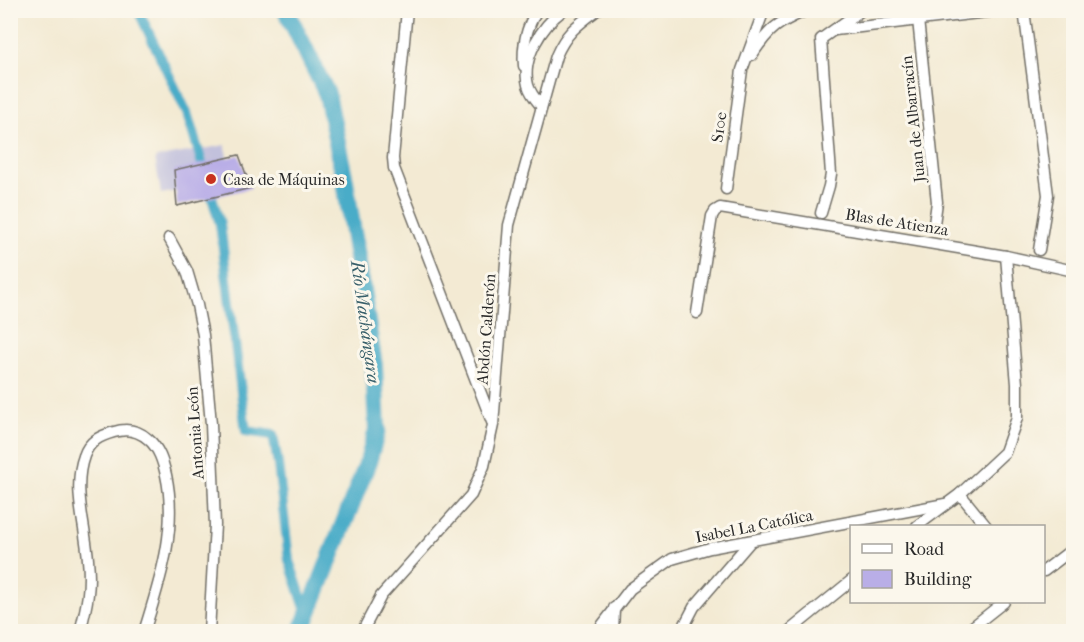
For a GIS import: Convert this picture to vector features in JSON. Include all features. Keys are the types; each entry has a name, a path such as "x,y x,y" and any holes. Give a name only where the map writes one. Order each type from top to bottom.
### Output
{"street":[{"path":"407,10 393,158 394,168 494,425"},
{"path":"537,10 529,24 523,45 528,87 541,106"},
{"path":"527,78 528,61 533,48 552,19 563,10"},
{"name":"Abdón Calderón","path":"362,632 381,596 471,495 484,466 494,425 509,225 556,56 563,41 574,27 597,10"},
{"path":"742,70 764,10"},
{"path":"742,70 770,29 807,10"},
{"path":"821,213 831,174 820,43 823,36 862,10"},
{"path":"834,30 917,16 1004,10"},
{"path":"1024,10 1048,195 1039,250"},
{"name":"Juan de Albarracín","path":"917,16 937,202 934,224"},
{"name":"S10e","path":"726,189 742,70"},
{"name":"Blas de Atienza","path":"697,313 712,216 720,208 1006,256 1074,271"},
{"name":"Antonia León","path":"169,238 186,272 203,335 211,424 215,525 209,632"},
{"path":"918,525 960,494 1005,452 1017,418 1017,384 1006,256"},
{"path":"80,632 89,601 89,560 79,472 84,453 94,440 119,430 130,430 142,434 153,443 163,460 170,491 171,518 168,547 144,632"},
{"path":"960,494 985,525"},
{"name":"Isabel La Católica","path":"597,632 630,589 672,560 710,548 945,504"},
{"path":"681,632 694,607 750,542"},
{"path":"1045,570 1074,548"},
{"path":"788,632 850,582"},
{"path":"966,632 1003,603"},
{"path":"613,632 614,608"}],"shaded area":[{"path":"225,145 231,181 161,194 155,158"}],"building":[{"name":"Casa de Máquinas","path":"239,155 251,188 177,206 174,170"}],"waterway":[{"path":"138,10 187,113 220,224 246,431 273,435 289,560 307,614"},
{"name":"Río Machángara","path":"286,10 327,94 345,181 374,366 377,430 368,462 301,632"}],"place":[{"name":"Casa de Máquinas","path":"211,179"}]}
